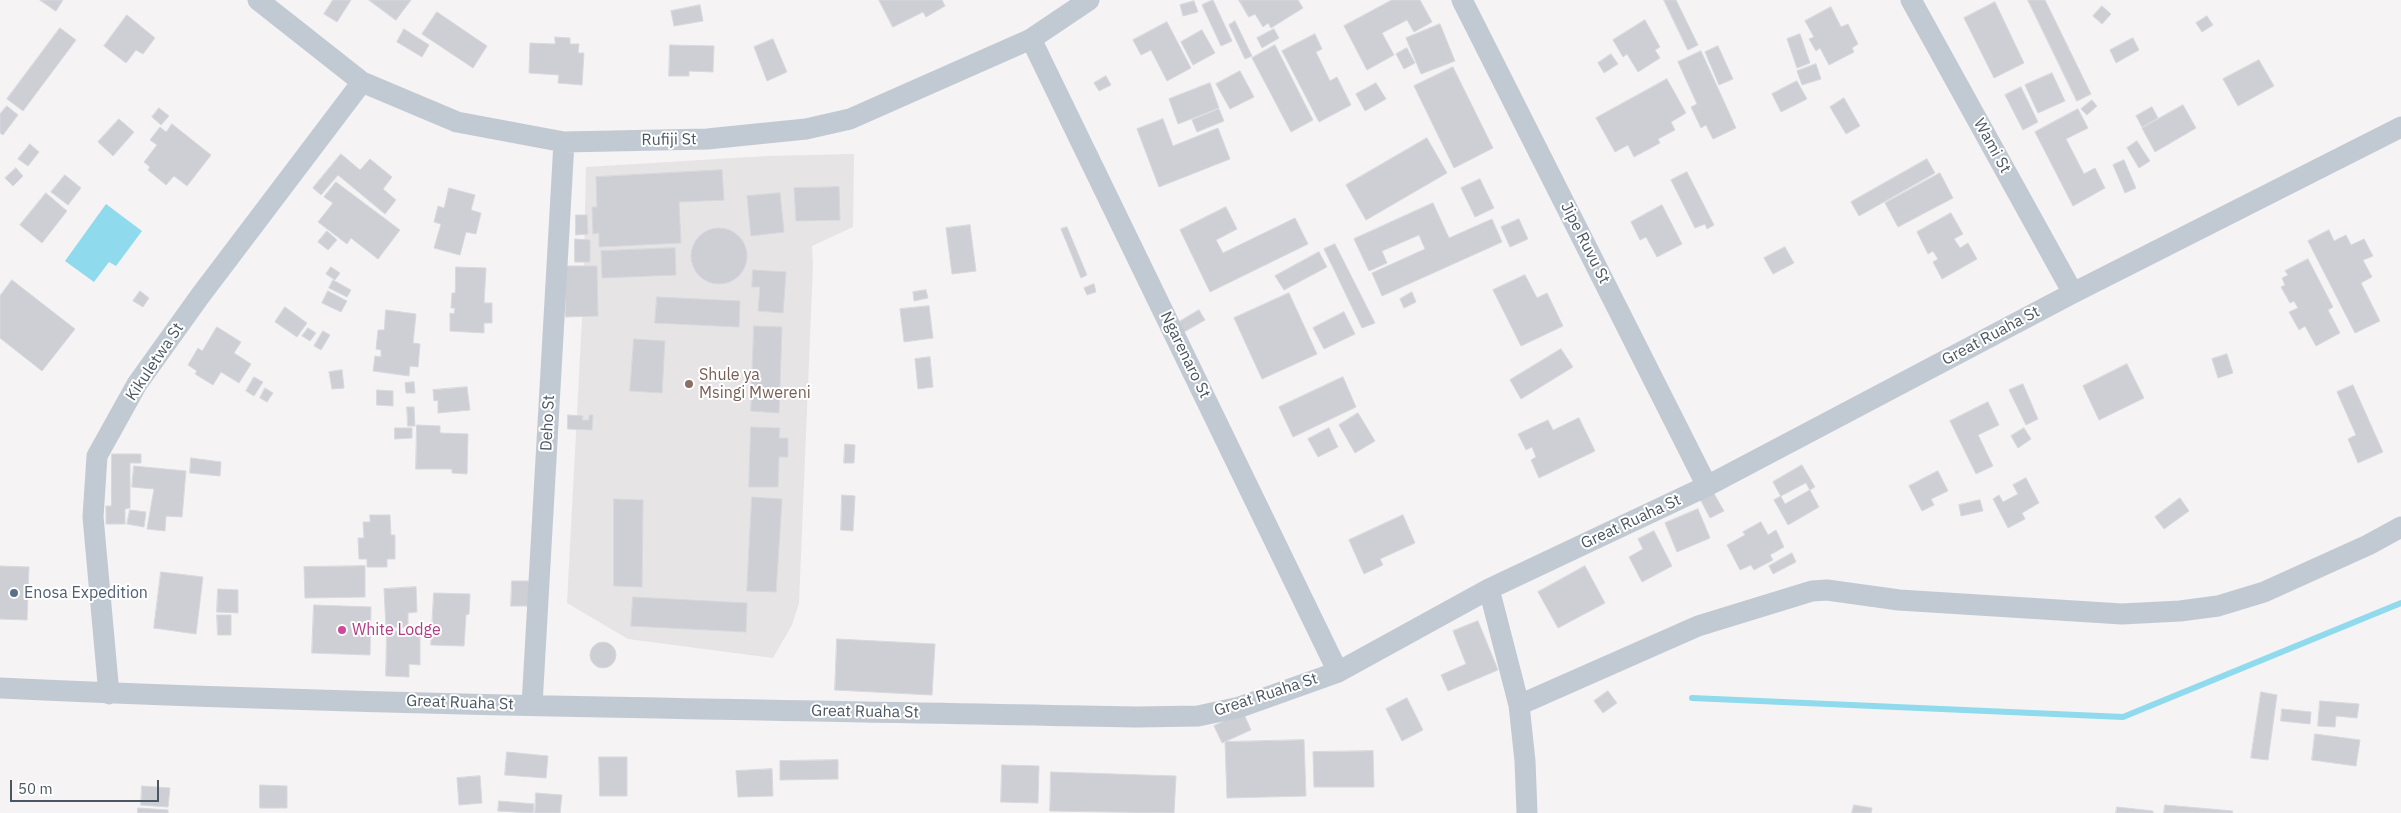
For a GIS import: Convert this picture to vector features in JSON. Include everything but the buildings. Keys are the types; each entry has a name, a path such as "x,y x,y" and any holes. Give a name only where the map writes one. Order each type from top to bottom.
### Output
{"street":[{"name":"Rufiji St","path":"265,2 362,82 457,122 564,142 707,139 814,127 850,119 1031,39 1088,0"},
{"name":"Jipe Ruvu St","path":"1462,0 1707,486"},
{"name":"Wami St","path":"1912,0 2073,293"},
{"name":"Ngarenaro St","path":"1031,39 1338,672"},
{"name":"Kikuletwa St","path":"109,694 92,517 96,456 137,384 200,296 362,82"},
{"name":"Great Ruaha St","path":"0,688 109,694 532,705 1126,717 1198,716 1240,707 1338,672 1489,589 1707,486 2073,293 2401,128"},
{"name":"Deho St","path":"532,705 564,142"},
{"path":"1519,705 1698,626 1812,591 1827,590 1899,600 2122,614 2180,611 2218,606 2264,592 2343,557 2401,527"},
{"path":"1489,589 1519,705 1526,762 1527,813"}],"shaded area":[{"path":"854,154 853,227 812,246 813,265 799,603 792,625 773,658 628,639 567,603 583,300 586,167 767,156"}],"water":[{"path":"106,204 142,231 116,266 109,262 94,282 65,261"}],"waterway":[{"path":"1692,698 2123,717 2401,603"}],"place":[{"name":"Shule ya Msingi Mwereni","path":"689,384"},
{"name":"Enosa Expedition","path":"14,593"},
{"name":"White Lodge","path":"342,630"}]}
